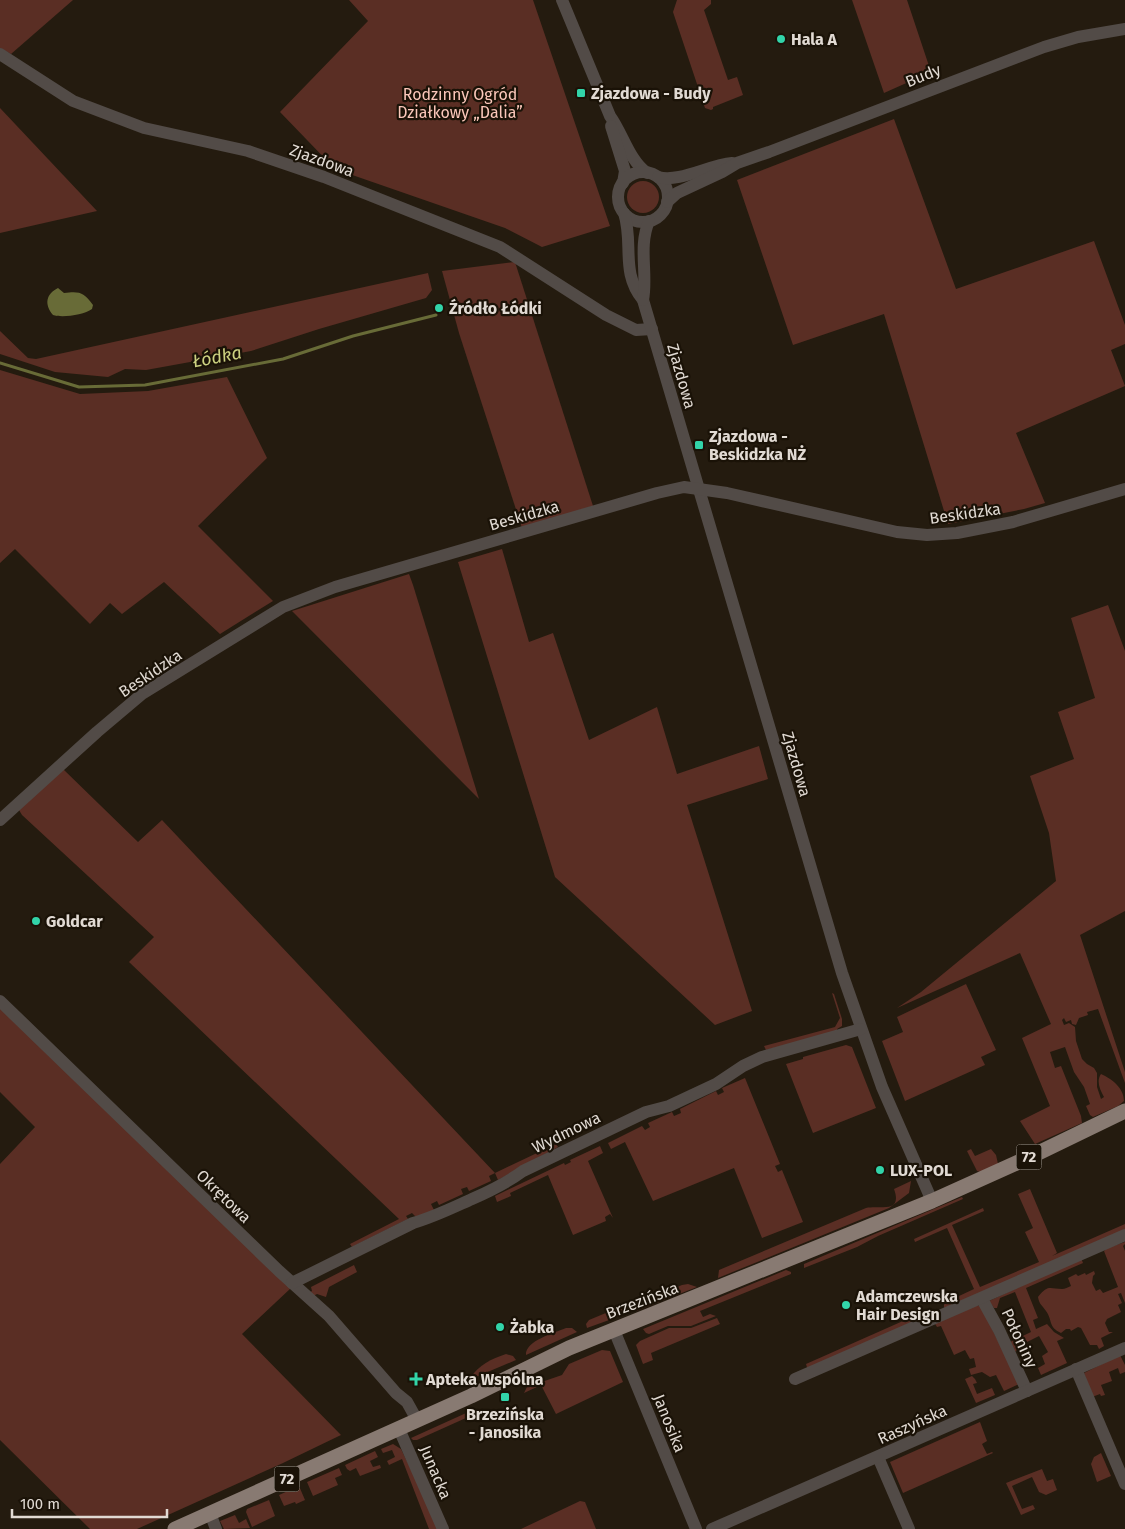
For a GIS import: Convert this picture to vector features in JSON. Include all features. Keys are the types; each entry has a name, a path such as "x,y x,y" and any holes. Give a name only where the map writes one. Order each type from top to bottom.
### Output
{"main road":[{"name":"Brzezińska","path":"175,1529 399,1429 569,1348 932,1201 1125,1111"}],"street":[{"path":"562,0 610,116 636,163 653,175 665,186 668,196 663,212 649,221 638,222 624,213 618,193 623,183 631,175 642,172 653,175"},
{"name":"Budy","path":"667,202 677,193 737,163 1036,50 1078,37 1125,30"},
{"name":"Zjazdowa","path":"0,54 73,101 144,128 248,151 324,177 500,247 616,320 636,330 652,329"},
{"path":"610,116 612,131 624,172 623,183"},
{"name":"Budy","path":"653,175 672,178 719,164 737,163"},
{"name":"Zjazdowa","path":"624,213 628,229 627,249 635,290 643,300 652,329 842,973 882,1087 932,1201"},
{"name":"Zjazdowa","path":"643,300 645,288 643,276 644,246 646,228 649,221"},
{"name":"Beskidzka","path":"0,820 142,694 283,606 335,587 657,493 684,487 734,494 897,532 927,535 957,532 1013,522 1125,490"},
{"name":"Okrętowa","path":"0,1001 292,1283 329,1316 396,1393 407,1402 417,1420"},
{"name":"Wydmowa","path":"292,1283 413,1223 432,1218 507,1182 524,1171 633,1118 646,1112 669,1106 716,1084 743,1066 796,1047 861,1029"},
{"path":"795,1379 1125,1235"},
{"name":"Połoniny","path":"982,1299 999,1330 1027,1391"},
{"name":"Janosika","path":"614,1330 696,1529"},
{"name":"Raszyńska","path":"712,1529 1125,1348"},
{"path":"1076,1370 1125,1484"},
{"name":"Junacka","path":"399,1429 443,1529"},
{"path":"878,1457 909,1529"},
{"path":"210,1513 216,1529"}],"green space":[{"path":"0,0 73,0 11,54 0,48"},
{"name":"Rodzinny Ogród Działkowy „Dalia”","path":"349,0 533,0 610,226 542,247 505,228 335,169 280,112 368,21"},
{"path":"677,0 711,0 711,4 704,10 728,80 737,77 743,95 713,107 711,110 705,108 673,12"},
{"path":"852,0 907,0 931,72 884,93"},
{"path":"0,108 97,211 0,233"},
{"path":"894,119 956,289 1094,241 1125,325 1125,344 1111,350 1125,386 1016,433 1045,503 948,524 884,314 793,345 737,180"},
{"path":"643,181 649,182 654,186 658,191 658,203 654,208 649,212 643,213 637,212 632,208 628,203 627,197 628,191 632,186 637,182"},
{"path":"515,262 593,506 522,528 459,333 442,271"},
{"path":"428,273 432,290 426,298 251,351 146,370 125,369 108,377 55,372 0,354 0,331 28,358 36,359"},
{"path":"0,370 80,394 148,391 227,377 267,458 198,526 273,601 220,634 164,582 122,614 110,603 90,624 15,549 0,563"},
{"path":"502,549 529,642 553,633 589,740 657,707 677,774 759,746 768,779 687,805 752,1011 715,1025 555,877 458,562"},
{"path":"409,574 413,585 479,799 292,611"},
{"path":"1108,605 1125,651 1125,911 1080,935 1125,1072 1125,1083 1098,1009 1087,1012 1088,1015 1079,1018 1076,1025 1072,1024 1071,1020 1066,1022 1064,1018 1062,1020 1064,1025 1069,1023 1075,1027 1076,1041 1082,1059 1094,1068 1097,1073 1097,1087 1101,1099 1104,1097 1099,1083 1101,1074 1117,1084 1122,1092 1124,1101 1118,1106 1093,1117 1086,1106 1090,1104 1084,1087 1074,1072 1065,1047 1050,1052 1055,1068 1061,1066 1082,1123 1035,1144 1020,1121 1050,1106 1022,1038 1051,1024 1020,953 897,1008 921,992 1056,881 1049,833 1030,776 1074,759 1058,712 1095,698 1071,618"},
{"path":"63,769 138,842 162,820 495,1173 489,1176 491,1181 469,1191 467,1187 461,1189 463,1194 439,1205 437,1201 431,1204 434,1210 416,1217 412,1213 406,1216 408,1219 352,1247 350,1244 399,1219 129,962 154,937 22,815 19,810"},
{"path":"966,984 996,1050 981,1057 985,1065 905,1101 882,1041 903,1032 897,1017"},
{"path":"832,993 834,994 842,1019 842,1026 837,1029 837,1032 766,1050 764,1046 835,1027 840,1018"},
{"path":"0,1005 291,1288 242,1334 341,1435 137,1529 90,1529 0,1440 0,1164 35,1127 0,1092"},
{"path":"846,1045 852,1047 876,1108 813,1133 786,1064 803,1059 803,1057"},
{"path":"745,1078 780,1164 775,1166 778,1172 782,1170 803,1222 762,1238 734,1168 653,1201 625,1142 611,1149 608,1143 642,1126 645,1130 650,1127 648,1123 672,1112 674,1116 681,1113 680,1109 716,1091 718,1095 724,1092 722,1088"},
{"path":"556,1144 558,1147 498,1180 495,1173"},
{"path":"600,1146 603,1153 588,1161 613,1218 610,1214 605,1217 606,1221 573,1235 548,1175 510,1193 511,1196 497,1202 495,1196 564,1163 565,1165 571,1162 570,1160"},
{"path":"971,1149 975,1156 991,1149 996,1155 998,1164 980,1172 977,1171 967,1151"},
{"path":"911,1181 909,1193 893,1205 896,1197 894,1189"},
{"path":"1030,1189 1057,1253 1052,1256 1125,1224 1125,1232 944,1308 944,1303 974,1289 947,1228 915,1242 914,1239 983,1208 984,1211 952,1225 980,1287 1039,1262 1025,1232 1033,1228 1018,1194"},
{"path":"962,1197 963,1199 857,1247 804,1268 804,1264"},
{"path":"893,1205 718,1278 719,1270 866,1208"},
{"path":"1125,1242 1123,1246 1125,1251 1125,1303 1121,1293 1118,1294 1122,1303 1118,1305 1121,1312 1107,1319 1105,1323 1109,1332 1113,1332 1101,1338 1104,1346 1099,1349 1097,1345 1090,1345 1081,1328 1078,1327 1071,1331 1066,1329 1061,1333 1057,1331 1052,1326 1048,1315 1040,1303 1038,1297 1041,1293 1047,1289 1063,1289 1071,1286 1068,1278 1076,1274 1078,1276 1085,1273 1086,1275 1094,1271 1092,1283 1096,1291 1100,1289 1103,1293 1118,1287 1104,1251 1107,1248"},
{"path":"1081,1258 1083,1263 1026,1288 1038,1318 1033,1320 1036,1329 1047,1324 1054,1332 1064,1338 1057,1341 1067,1363 1041,1375 1038,1368 1045,1364 1042,1356 1048,1352 1039,1336 1021,1345 1015,1352 1010,1342 1031,1332 1015,1292 1000,1298 997,1308 994,1308 989,1301"},
{"path":"354,1265 357,1272 329,1287 326,1297 317,1294 313,1296 309,1293 312,1291 311,1287"},
{"path":"786,1270 791,1272 791,1274 700,1311 703,1317 710,1314 716,1316 691,1326 668,1326 649,1334 643,1329"},
{"path":"688,1284 697,1287 636,1311 634,1305"},
{"path":"625,1305 626,1313 623,1315 587,1328 586,1324 589,1320"},
{"path":"976,1305 981,1306 1019,1384 1004,1391 996,1375 990,1377 982,1372 971,1375 969,1369 976,1367 974,1358 970,1359 965,1350 954,1355 941,1326 937,1327 934,1322"},
{"path":"912,1317 914,1323 808,1371 806,1364"},
{"path":"717,1318 720,1324 651,1353 653,1360 643,1364 636,1345 640,1341 669,1328 691,1328"},
{"path":"566,1328 572,1328 577,1332 526,1355 527,1350 535,1342"},
{"path":"602,1350 610,1351 623,1382 556,1414 541,1385 524,1393 527,1387 562,1375 569,1364"},
{"path":"506,1354 513,1356 516,1360 470,1378 477,1369 486,1363"},
{"path":"1120,1355 1125,1365 1125,1372 1120,1374 1118,1368 1109,1372 1112,1381 1101,1385 1105,1395 1101,1396 1100,1394 1092,1397 1084,1373"},
{"path":"972,1376 977,1383 973,1384 977,1394 992,1388 995,1395 976,1403 965,1379"},
{"path":"475,1409 477,1413 417,1440 411,1438"},
{"path":"980,1422 987,1441 982,1444 987,1454 993,1453 903,1493 890,1462"},
{"path":"393,1444 401,1449 440,1529 429,1529 402,1459 389,1465 387,1461 395,1457 392,1450 383,1453 381,1449"},
{"path":"375,1451 378,1457 370,1461 373,1467 380,1465 381,1468 360,1476 356,1468 350,1471 347,1469 345,1465"},
{"path":"1101,1453 1111,1476 1097,1482 1091,1464 1094,1457"},
{"path":"339,1468 342,1475 335,1478 338,1485 313,1496 307,1482"},
{"path":"1042,1469 1047,1481 1053,1479 1057,1490 1046,1495 1039,1492 1032,1477 1012,1486 1022,1509 1033,1505 1035,1509 1021,1515 1006,1483"},
{"path":"299,1486 305,1500 284,1506 279,1495"},
{"path":"269,1500 275,1516 252,1527 246,1512 247,1509"},
{"path":"580,1501 585,1502 596,1529 521,1529"},
{"path":"235,1515 239,1523 246,1519 250,1528 224,1529 220,1521"}],"shaded area":[{"path":"58,288 64,293 81,293 93,305 92,309 73,315 53,315 47,303 51,293"}],"waterway":[{"name":"Łódka","path":"0,363 79,387 145,385 283,359 353,336 436,315"}],"place":[{"name":"Hala A","path":"781,39"},
{"name":"Zjazdowa - Budy","path":"581,93"},
{"name":"Źródło Łódki","path":"439,308"},
{"name":"Zjazdowa - Beskidzka NŻ","path":"699,445"},
{"name":"Goldcar","path":"36,921"},
{"name":"LUX-POL","path":"880,1170"},
{"name":"Adamczewska Hair Design","path":"846,1305"},
{"name":"Żabka","path":"500,1327"},
{"name":"Apteka Wspólna","path":"416,1379"},
{"name":"Brzezińska - Janosika","path":"505,1397"}]}
